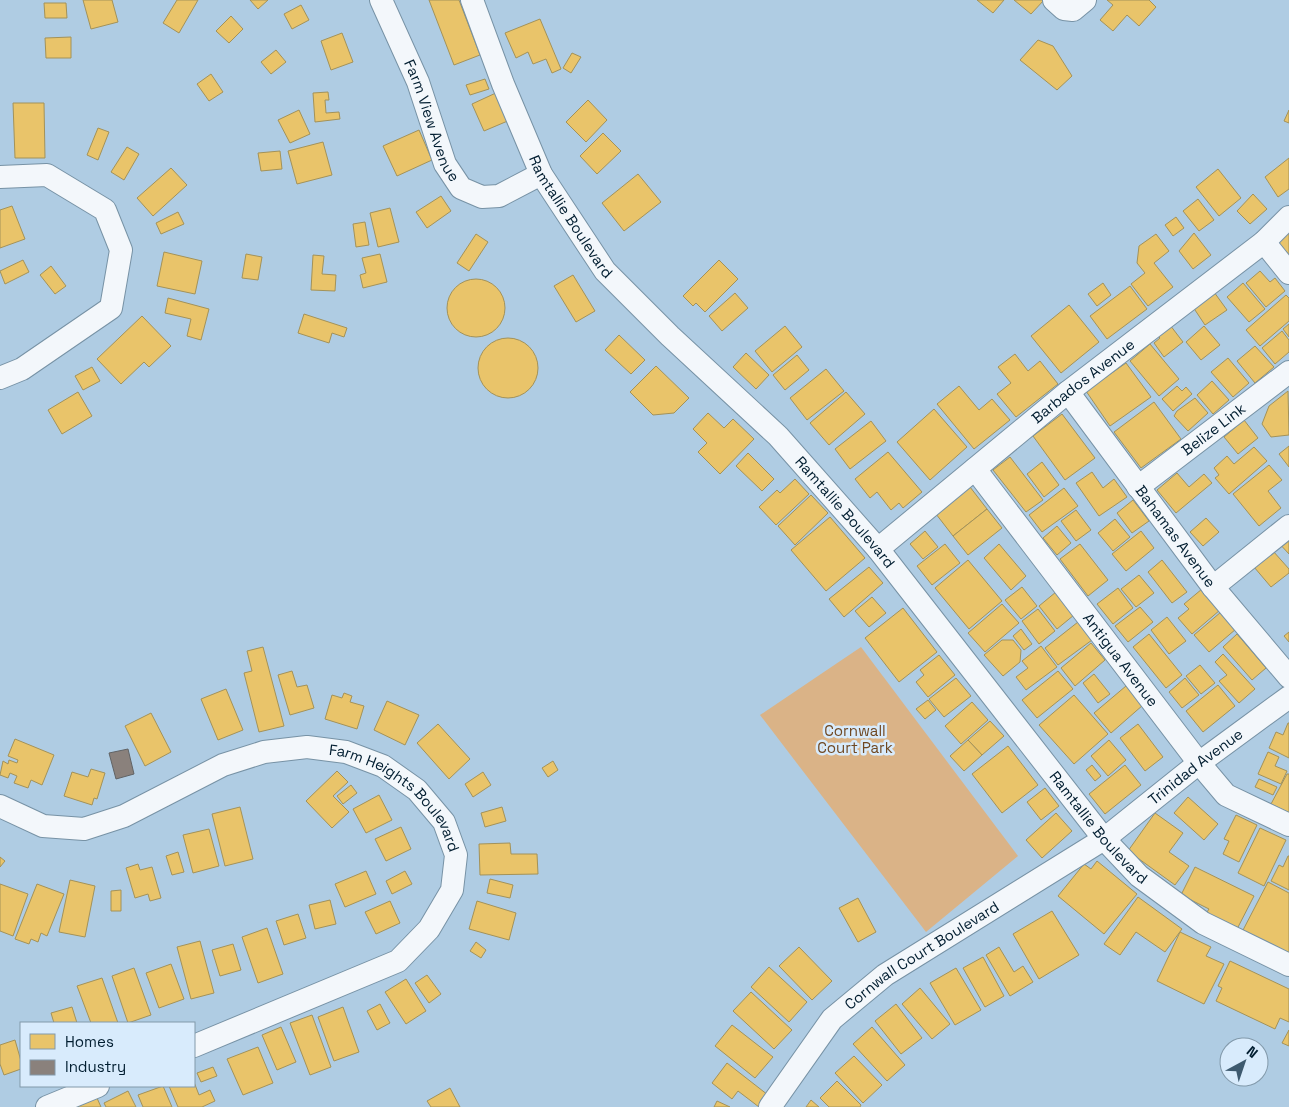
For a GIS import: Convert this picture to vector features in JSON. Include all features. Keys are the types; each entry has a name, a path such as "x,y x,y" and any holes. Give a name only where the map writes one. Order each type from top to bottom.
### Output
{"street":[{"name":"Farm View Avenue","path":"381,0 418,82 446,164 461,188 482,197 500,196 541,174"},
{"name":"Ramtallie Boulevard","path":"472,0 503,84 541,174 605,270 670,336 778,436 878,549 1104,839 1138,876 1203,923 1289,965"},
{"path":"1054,0 1064,9 1073,10 1085,0"},
{"path":"0,177 47,175 105,210 121,250 111,308 22,369 0,378"},
{"name":"Barbados Avenue","path":"878,549 1068,392 1264,242 1289,217"},
{"path":"1264,242 1289,274"},
{"name":"Belize Link","path":"1138,487 1289,372"},
{"name":"Bahamas Avenue","path":"1068,392 1213,587 1289,677"},
{"name":"Antigua Avenue","path":"975,469 1198,763 1226,795 1289,825"},
{"path":"1213,587 1289,526"},
{"name":"Trinidad Avenue","path":"1104,839 1198,763 1289,697"},
{"name":"Farm Heights Boulevard","path":"0,806 43,826 84,829 124,816 223,765 264,752 306,747 346,752 383,766 417,790 444,822 456,855 452,890 430,929 398,961 195,1046"},
{"name":"Cornwall Court Boulevard","path":"770,1107 832,1019 885,975 1104,839"},
{"path":"47,1107 96,1087"}],"green space":[{"name":"Cornwall Court Park","path":"861,647 1018,856 926,932 760,715"}],"building: Homes":[{"path":"83,0 112,0 118,22 91,29"},
{"path":"177,0 198,0 179,33 163,23"},
{"path":"250,0 268,0 258,9"},
{"path":"429,0 459,0 480,55 454,65"},
{"path":"977,0 1004,0 993,13"},
{"path":"1014,0 1044,0 1031,14"},
{"path":"1107,0 1149,0 1156,7 1139,26 1127,15 1113,31 1100,20 1113,5"},
{"path":"44,3 66,3 67,18 45,18"},
{"path":"301,5 309,20 292,29 284,14"},
{"path":"231,16 243,29 229,43 216,31"},
{"path":"540,19 561,69 552,73 546,59 533,64 528,52 516,58 505,33"},
{"path":"342,33 353,62 331,70 321,41"},
{"path":"71,37 71,58 46,58 45,38"},
{"path":"1038,40 1053,46 1072,76 1057,90 1020,60"},
{"path":"276,50 286,62 271,74 261,62"},
{"path":"572,53 581,57 571,73 563,68"},
{"path":"211,74 223,92 209,101 197,84"},
{"path":"485,79 489,89 470,95 466,85"},
{"path":"328,92 329,100 325,100 326,113 339,112 340,119 315,122 313,93"},
{"path":"498,92 510,120 484,131 472,104"},
{"path":"588,100 607,120 586,142 566,122"},
{"path":"13,103 44,103 45,158 15,158"},
{"path":"299,110 310,134 290,143 278,120"},
{"path":"1289,110 1289,123 1284,121"},
{"path":"98,128 109,132 98,160 87,155"},
{"path":"419,130 432,160 397,176 383,146"},
{"path":"603,133 621,151 597,174 580,156"},
{"path":"323,142 332,175 297,184 288,151"},
{"path":"127,147 139,154 124,180 111,172"},
{"path":"280,151 282,169 261,171 258,153"},
{"path":"1289,158 1289,189 1278,197 1265,177"},
{"path":"171,168 187,185 153,216 137,198"},
{"path":"1218,169 1241,198 1219,216 1196,187"},
{"path":"638,174 661,202 624,231 602,203"},
{"path":"1253,194 1267,209 1250,224 1237,211"},
{"path":"441,196 451,211 427,228 416,212"},
{"path":"1198,199 1214,220 1199,231 1183,211"},
{"path":"12,206 25,239 0,248 0,210"},
{"path":"390,208 399,242 378,247 370,213"},
{"path":"178,212 184,224 161,234 156,223"},
{"path":"1176,217 1184,228 1173,236 1165,225"},
{"path":"365,222 369,245 356,247 353,224"},
{"path":"1194,233 1211,255 1193,269 1179,251"},
{"path":"1289,233 1289,255 1278,242"},
{"path":"476,234 488,242 469,271 457,263"},
{"path":"1156,234 1169,251 1154,263 1173,287 1148,306 1131,284 1145,273 1137,263 1139,246"},
{"path":"164,252 202,261 195,294 157,286"},
{"path":"246,254 262,257 258,280 242,278"},
{"path":"380,254 387,282 363,288 360,275 366,273 362,258"},
{"path":"313,255 324,256 322,274 336,275 335,291 311,290"},
{"path":"23,260 29,272 5,284 0,271"},
{"path":"719,260 738,279 705,312 696,303 693,306 683,296"},
{"path":"51,266 66,286 55,294 40,275"},
{"path":"1260,271 1270,282 1275,278 1285,291 1266,307 1246,283"},
{"path":"573,275 595,311 576,322 554,286"},
{"path":"470,279 482,279 492,283 501,292 505,314 497,329 482,337 470,337 460,333 451,324 447,314 447,302 451,292 460,283"},
{"path":"1103,283 1111,295 1097,306 1088,294"},
{"path":"1243,283 1265,309 1249,322 1227,297"},
{"path":"1130,286 1147,309 1107,339 1090,316"},
{"path":"1214,292 1227,310 1205,325 1193,307"},
{"path":"735,293 748,308 722,331 709,316"},
{"path":"1286,295 1289,298 1289,321 1260,346 1246,330"},
{"path":"168,298 209,309 201,340 187,336 191,319 165,313"},
{"path":"1069,305 1099,342 1061,373 1031,336"},
{"path":"304,314 347,328 344,337 332,333 329,343 298,333"},
{"path":"142,316 171,346 149,367 144,362 121,384 97,359"},
{"path":"1289,324 1289,337 1283,329"},
{"path":"1170,325 1183,342 1164,357 1154,343 1160,338 1157,335"},
{"path":"785,326 802,347 772,372 755,351"},
{"path":"1204,326 1220,345 1201,360 1186,342"},
{"path":"1282,331 1289,340 1289,352 1275,364 1262,348"},
{"path":"619,335 645,360 631,374 605,350"},
{"path":"508,338 525,343 533,351 538,368 533,385 525,393 508,398 491,393 483,385 478,368 483,351 491,343"},
{"path":"1150,344 1179,379 1159,396 1130,361"},
{"path":"1255,346 1274,367 1255,383 1237,361"},
{"path":"746,353 769,375 756,389 733,367"},
{"path":"1015,354 1028,371 1040,361 1058,384 1016,417 997,394 1011,383 998,367"},
{"path":"797,355 809,370 785,390 773,375"},
{"path":"1228,358 1249,383 1233,397 1211,372"},
{"path":"1126,363 1151,397 1110,426 1086,391"},
{"path":"656,366 689,398 674,413 653,415 630,392"},
{"path":"92,367 100,381 83,390 75,376"},
{"path":"826,369 844,391 807,420 790,398"},
{"path":"1212,381 1229,400 1213,414 1197,395"},
{"path":"959,386 979,410 992,399 1010,420 974,449 937,404"},
{"path":"1177,386 1182,391 1186,387 1192,394 1173,411 1162,399"},
{"path":"1288,391 1289,435 1271,437 1262,424 1269,406"},
{"path":"78,392 92,416 62,434 48,410"},
{"path":"846,392 865,414 829,445 810,423"},
{"path":"1195,398 1208,413 1188,431 1174,416 1177,411"},
{"path":"1154,402 1181,439 1141,468 1114,432"},
{"path":"934,409 967,447 930,480 897,442"},
{"path":"708,413 724,428 733,419 754,439 720,474 698,452 707,443 693,429"},
{"path":"1062,414 1095,458 1065,480 1033,436"},
{"path":"1244,420 1258,438 1238,454 1224,437"},
{"path":"871,421 886,441 850,469 835,449"},
{"path":"1289,446 1289,467 1279,454"},
{"path":"1254,447 1267,461 1229,494 1215,478 1219,475 1214,468 1227,456 1234,464"},
{"path":"888,452 922,492 903,508 899,503 891,510 877,492 870,498 855,479"},
{"path":"748,453 774,479 762,491 736,466"},
{"path":"1010,457 1043,500 1026,512 993,470"},
{"path":"1042,462 1059,485 1044,497 1027,474"},
{"path":"1269,465 1282,480 1268,491 1281,508 1259,526 1233,494"},
{"path":"1092,472 1103,488 1114,479 1127,497 1099,516 1076,483"},
{"path":"1177,473 1189,487 1204,474 1212,483 1176,513 1157,490"},
{"path":"795,479 809,494 776,525 759,507 777,490 780,493"},
{"path":"970,487 987,509 953,536 936,514"},
{"path":"1064,488 1078,506 1042,532 1029,515"},
{"path":"811,495 828,513 795,545 778,526"},
{"path":"1133,500 1149,521 1132,533 1117,513"},
{"path":"987,509 1002,528 968,555 953,536"},
{"path":"1076,510 1091,530 1076,541 1061,521"},
{"path":"830,517 865,558 826,591 791,550"},
{"path":"1206,518 1219,532 1203,546 1190,532"},
{"path":"1115,519 1130,537 1113,551 1098,533"},
{"path":"1057,526 1071,543 1057,555 1043,538"},
{"path":"925,531 938,547 923,559 910,544"},
{"path":"1141,531 1154,548 1126,571 1112,554"},
{"path":"1289,531 1289,554 1277,541"},
{"path":"945,544 960,563 932,585 917,566"},
{"path":"999,544 1026,576 1011,590 984,558"},
{"path":"1080,544 1108,580 1088,596 1060,559"},
{"path":"1273,551 1289,569 1289,573 1271,587 1254,567"},
{"path":"968,560 1002,601 969,629 935,588"},
{"path":"1162,560 1187,592 1172,603 1148,572"},
{"path":"869,567 883,583 844,617 829,599"},
{"path":"1139,575 1154,593 1136,607 1121,589"},
{"path":"1022,587 1037,606 1021,619 1005,600"},
{"path":"1118,588 1133,608 1113,624 1097,604"},
{"path":"1202,589 1220,610 1192,634 1178,618 1189,609 1184,604"},
{"path":"1056,592 1074,615 1057,629 1039,606"},
{"path":"872,597 886,613 869,627 855,611"},
{"path":"1002,604 1019,623 985,652 968,633"},
{"path":"1140,607 1153,622 1128,642 1115,626"},
{"path":"903,608 937,652 899,682 865,638"},
{"path":"1038,609 1055,631 1039,644 1022,621"},
{"path":"1221,612 1236,629 1209,652 1194,635"},
{"path":"1167,617 1186,641 1169,654 1151,630"},
{"path":"1078,622 1092,640 1058,665 1045,648"},
{"path":"1021,629 1032,644 1024,650 1013,636"},
{"path":"1289,632 1289,642 1284,636"},
{"path":"1149,634 1182,675 1166,688 1133,647"},
{"path":"1237,634 1266,668 1252,680 1223,647"},
{"path":"1002,640 1013,640 1021,650 1020,662 1003,676 984,655"},
{"path":"1091,643 1105,660 1075,686 1061,668"},
{"path":"1041,646 1057,667 1026,690 1016,677 1028,668 1022,661"},
{"path":"263,647 284,726 259,732 244,673 252,671 247,651"},
{"path":"1223,654 1255,689 1239,703 1219,681 1227,675 1215,662"},
{"path":"939,655 955,675 928,697 916,682 924,675 920,670"},
{"path":"1200,665 1215,683 1201,694 1186,676"},
{"path":"292,671 297,687 307,685 314,708 290,715 278,675"},
{"path":"1058,671 1073,689 1037,718 1022,700"},
{"path":"1094,674 1110,694 1098,703 1083,683"},
{"path":"956,678 971,696 944,717 929,699"},
{"path":"1185,678 1199,695 1182,708 1169,692"},
{"path":"1218,685 1235,706 1203,732 1186,711"},
{"path":"1126,686 1143,705 1111,733 1094,713"},
{"path":"226,689 243,730 218,740 201,699"},
{"path":"344,693 352,696 350,702 364,706 357,729 325,719 332,695 342,698"},
{"path":"1074,695 1108,734 1074,764 1039,725"},
{"path":"928,700 936,710 925,719 916,709"},
{"path":"387,701 419,715 405,745 374,730"},
{"path":"972,702 988,720 961,744 945,726"},
{"path":"151,713 171,752 145,766 125,726"},
{"path":"990,721 1004,736 982,755 968,740"},
{"path":"1288,723 1289,758 1269,748 1276,732 1283,735"},
{"path":"438,724 470,759 449,779 417,743"},
{"path":"1138,724 1163,757 1145,771 1120,738"},
{"path":"15,739 54,755 42,785 31,780 28,788 14,783 17,776 10,773 8,778 0,775 3,761 8,764 9,760 17,763 18,760 8,756"},
{"path":"968,740 982,755 964,771 950,756"},
{"path":"1109,740 1126,760 1108,776 1091,756"},
{"path":"1008,746 1038,785 1002,813 972,774"},
{"path":"1268,752 1279,757 1275,766 1287,771 1281,784 1258,774"},
{"path":"553,761 558,770 548,777 542,768"},
{"path":"1092,765 1101,776 1095,781 1086,770"},
{"path":"1125,765 1141,785 1105,814 1089,794"},
{"path":"91,769 105,773 97,799 94,798 92,805 64,796 72,772 88,777"},
{"path":"337,771 348,782 333,796 349,812 332,828 306,801"},
{"path":"483,772 491,785 473,797 465,784"},
{"path":"1287,774 1289,774 1289,813 1271,804"},
{"path":"1259,779 1277,787 1273,795 1255,787"},
{"path":"351,785 357,793 343,804 337,796"},
{"path":"1045,788 1059,806 1041,820 1027,802"},
{"path":"379,795 392,820 366,833 353,809"},
{"path":"1188,797 1218,824 1204,840 1174,813"},
{"path":"240,807 253,859 225,866 212,814"},
{"path":"502,807 506,821 485,827 481,813"},
{"path":"1056,813 1072,831 1042,858 1026,840"},
{"path":"1155,813 1183,833 1169,852 1189,866 1175,885 1128,851"},
{"path":"1236,815 1257,825 1239,862 1223,854 1229,841 1224,839"},
{"path":"401,827 411,849 386,861 375,839"},
{"path":"1260,828 1286,840 1264,886 1238,873"},
{"path":"209,829 219,866 193,873 183,835"},
{"path":"510,843 511,854 537,854 538,874 480,875 479,844"},
{"path":"178,852 184,872 172,875 166,856"},
{"path":"1288,856 1289,890 1271,881 1279,865 1283,867"},
{"path":"0,857 5,861 0,867"},
{"path":"1097,861 1137,894 1104,934 1058,896 1084,864 1091,869"},
{"path":"138,864 140,870 152,867 161,898 150,901 148,894 135,898 126,868"},
{"path":"1195,867 1254,896 1236,931 1205,915 1209,909 1181,895"},
{"path":"366,871 376,894 345,907 335,884"},
{"path":"405,871 412,884 392,894 386,881"},
{"path":"490,879 513,885 510,898 487,893"},
{"path":"70,880 95,886 85,937 59,932"},
{"path":"1268,882 1289,893 1289,957 1242,932"},
{"path":"0,884 28,894 13,936 0,931"},
{"path":"37,884 64,894 47,936 41,933 38,942 31,939 29,944 15,939"},
{"path":"121,890 121,911 111,911 111,891"},
{"path":"1138,897 1182,929 1165,952 1136,932 1120,955 1104,944"},
{"path":"858,898 876,932 858,942 839,908"},
{"path":"330,900 336,924 315,929 309,905"},
{"path":"390,901 400,923 376,934 365,912"},
{"path":"477,901 516,913 509,940 469,929"},
{"path":"1052,911 1079,955 1039,979 1013,934"},
{"path":"298,914 306,938 284,945 276,921"},
{"path":"267,928 283,974 258,983 242,937"},
{"path":"1180,932 1211,947 1206,956 1224,964 1204,1004 1157,981"},
{"path":"200,941 214,993 191,999 177,947"},
{"path":"476,942 486,950 481,958 470,951"},
{"path":"233,944 241,970 220,976 212,950"},
{"path":"799,947 832,981 812,1000 779,966"},
{"path":"999,947 1014,972 1023,966 1033,982 1010,996 986,955"},
{"path":"983,957 1004,996 985,1007 963,968"},
{"path":"1230,961 1289,989 1289,1022 1280,1018 1275,1029 1216,1001 1222,988 1218,986"},
{"path":"171,964 184,999 159,1008 146,973"},
{"path":"769,967 807,1002 789,1022 751,987"},
{"path":"134,968 151,1015 128,1022 112,976"},
{"path":"956,968 981,1010 955,1025 930,983"},
{"path":"427,975 441,994 429,1003 415,983"},
{"path":"102,978 118,1022 91,1022 77,986"},
{"path":"406,979 426,1011 406,1024 385,992"},
{"path":"920,988 950,1024 932,1039 902,1004"},
{"path":"751,992 792,1030 774,1049 733,1011"},
{"path":"380,1004 390,1023 377,1030 367,1011"},
{"path":"896,1004 922,1038 901,1054 875,1021"},
{"path":"72,1007 77,1022 54,1022 51,1013"},
{"path":"343,1007 359,1052 334,1061 318,1017"},
{"path":"312,1015 331,1067 310,1075 290,1023"},
{"path":"732,1025 773,1057 755,1078 715,1046"},
{"path":"281,1027 296,1062 277,1070 262,1035"},
{"path":"872,1027 905,1065 887,1081 853,1044"},
{"path":"1289,1030 1289,1046 1282,1043"},
{"path":"15,1040 20,1058 20,1069 4,1075 0,1064 0,1045"},
{"path":"258,1047 273,1083 243,1095 227,1059"},
{"path":"854,1056 882,1085 863,1103 835,1073"},
{"path":"727,1063 768,1095 759,1107 738,1091 732,1099 712,1083"},
{"path":"213,1067 217,1076 201,1082 197,1073"},
{"path":"837,1081 861,1105 860,1107 829,1107 820,1098"},
{"path":"195,1085 199,1095 210,1090 215,1101 202,1107 178,1107 169,1087 195,1087"},
{"path":"163,1087 172,1107 143,1107 138,1095"},
{"path":"450,1088 460,1107 431,1107 427,1101"},
{"path":"128,1091 136,1107 106,1107 104,1103"},
{"path":"97,1098 101,1107 76,1107"},
{"path":"811,1100 819,1107 806,1107"},
{"path":"717,1101 730,1107 714,1107"}],"building: Industry":[{"path":"128,749 134,774 116,779 109,753"}]}
